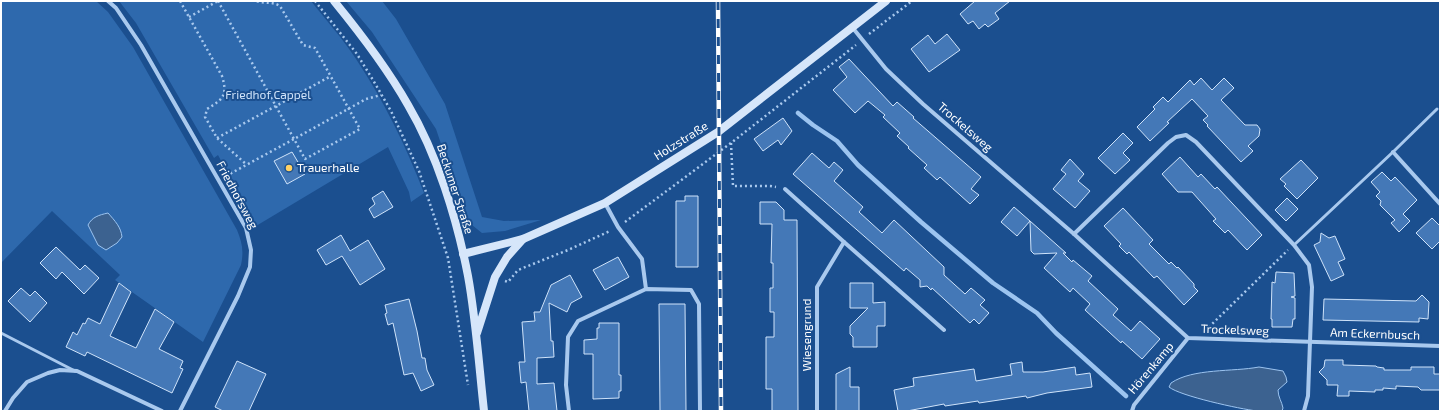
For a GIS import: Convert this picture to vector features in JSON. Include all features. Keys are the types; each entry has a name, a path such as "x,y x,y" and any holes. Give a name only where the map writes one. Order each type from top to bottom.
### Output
{"main road":[{"name":"Beckumer Straße","path":"334,1 354,25 408,104 424,136 442,182 463,254 468,277 484,411"},
{"name":"Holzstraße","path":"463,254 523,239 605,203 718,132 886,1"},
{"path":"476,336 495,277 507,257 523,239"}],"street":[{"name":"Friedhofsweg","path":"108,1 116,8 141,45 246,228 251,250 250,267 238,296 180,411"},
{"name":"Trockelsweg","path":"852,28 886,69 912,94 1074,234 1188,338 1310,342"},
{"path":"1074,234 1168,143 1176,137 1186,135 1196,142 1294,245 1309,265 1312,287 1308,396 1304,411"},
{"path":"1393,152 1440,204"},
{"path":"785,189 944,330"},
{"path":"605,203 618,227 642,259 646,288"},
{"name":"Wiesengrund","path":"817,411 817,287 844,242"},
{"path":"569,411 566,385 568,337 578,321 646,288 691,290 699,304 700,411"},
{"name":"Hörenkamp","path":"1132,411 1134,405 1188,338"},
{"name":"Am Eckernbusch","path":"1310,342 1440,346"},
{"path":"5,411 13,398 27,382 48,373 60,370 77,371 162,411"}],"lane":[{"path":"1294,245 1437,109"},
{"path":"1,333 77,371"}],"path":[{"path":"180,1 222,76 225,86 224,94 220,101 207,108 205,117 217,138 247,165"},
{"path":"189,17 218,1 305,159 360,129 315,48 303,45 280,6 275,3 262,3 256,1"},
{"path":"315,1 357,54 407,144 419,171 448,258 453,281 469,388"},
{"path":"217,138 331,76"},
{"path":"219,181 349,108 366,99 381,95"},
{"path":"731,143 733,186 770,186 785,189"},
{"path":"1188,338 1210,326 1294,245"}],"green space":[{"path":"1,1 96,1 108,12 133,47 237,230 241,243 241,265 203,342 115,280 120,275 52,211 1,263"},
{"name":"Friedhof Cappel","path":"119,1 311,1 351,52 376,91 410,158 424,193 411,202 409,192 388,147 256,226 218,155 214,158 136,23"},
{"path":"346,1 382,1 396,19 445,104 482,217 504,221 541,220 505,231 482,233 467,221 436,129 372,32"}],"shaded area":[{"path":"108,213 119,227 122,237 117,243 106,250 98,245 88,225 96,217"},
{"path":"1259,367 1283,371 1287,382 1278,390 1283,408 1282,411 1260,411 1238,408 1197,398 1175,391 1169,387 1171,383 1190,375 1214,371"}],"building":[{"path":"975,1 1010,1 995,13 999,19 988,27 985,24 979,29 973,21 968,24 960,14"},
{"path":"947,34 960,50 929,72 911,49 928,35 935,44"},
{"path":"849,59 893,106 897,102 914,117 913,118 981,177 971,189 979,195 970,204 940,177 937,180 924,168 927,165 897,136 900,133 883,117 885,115 868,101 855,113 833,90 847,77 839,67"},
{"path":"1201,78 1212,90 1224,78 1234,88 1221,100 1245,125 1257,125 1260,129 1259,136 1248,146 1253,151 1241,162 1207,126 1208,125 1203,120 1208,116 1192,99 1167,122 1169,123 1150,141 1137,127 1155,109 1153,107 1163,97 1168,102 1190,80 1194,85"},
{"path":"783,118 792,131 781,145 778,140 763,151 754,139"},
{"path":"1123,133 1133,143 1123,153 1130,160 1115,174 1098,158"},
{"name":"Trauerhalle","path":"292,152 305,174 287,184 274,161"},
{"path":"812,153 829,168 834,162 843,170 834,181 863,207 859,212 882,233 894,220 944,267 944,275 965,294 971,288 985,300 980,305 989,313 979,324 974,319 970,323 932,288 931,290 927,286 920,287 920,280 906,268 904,271 793,174"},
{"path":"1180,157 1198,177 1201,174 1215,189 1217,187 1262,235 1247,250 1228,230 1225,233 1213,221 1216,219 1192,192 1178,192 1162,174"},
{"path":"1070,159 1084,174 1078,181 1090,191 1075,208 1053,189 1066,174 1061,170"},
{"path":"1301,160 1318,178 1297,199 1284,186 1286,184 1280,179"},
{"path":"1382,172 1391,181 1395,177 1417,200 1403,214 1410,221 1399,232 1391,223 1395,220 1380,205 1381,201 1376,196 1380,192 1371,182"},
{"path":"383,191 393,207 374,218 369,209 375,204 372,198"},
{"path":"685,196 698,196 698,267 676,267 676,201 685,201"},
{"path":"1287,198 1298,209 1286,221 1275,210"},
{"path":"760,202 776,202 784,210 784,220 797,220 798,411 772,411 772,389 766,389 766,337 774,337 774,312 770,312 770,288 773,288 773,263 771,263 772,224 760,224"},
{"path":"1014,207 1030,221 1017,236 1001,222"},
{"path":"1123,208 1153,240 1149,244 1169,264 1171,262 1177,268 1178,267 1194,284 1194,287 1198,291 1184,305 1157,276 1154,278 1129,252 1127,254 1119,246 1121,244 1104,226"},
{"path":"1432,218 1440,226 1440,241 1432,249 1416,233"},
{"path":"1030,221 1066,253 1063,253 1072,262 1073,260 1092,276 1088,281 1118,309 1113,315 1131,331 1140,321 1160,339 1142,359 1122,341 1121,343 1085,310 1090,304 1073,288 1070,292 1044,268 1057,253 1034,254 1031,251"},
{"path":"1321,233 1329,238 1335,236 1345,259 1338,262 1344,275 1331,281 1314,245 1320,242"},
{"path":"341,235 350,251 368,240 385,269 360,285 342,256 326,265 317,250"},
{"path":"56,247 80,270 85,265 99,278 84,294 62,272 56,279 40,263"},
{"path":"618,257 629,277 605,290 593,270"},
{"path":"1276,272 1294,273 1295,296 1291,297 1295,298 1295,319 1293,319 1292,327 1272,327 1272,282 1275,283"},
{"path":"570,275 582,297 571,303 567,312 549,303 551,341 553,341 554,357 537,358 537,384 554,383 557,411 529,411 526,382 521,383 519,362 525,362 522,322 535,321 534,312 540,312 551,285"},
{"path":"119,283 131,292 110,336 136,348 155,309 174,322 159,349 183,361 180,368 183,369 172,393 87,352 85,356 66,347 73,332 77,335 83,323 85,324 88,318 100,324"},
{"path":"850,283 873,283 873,303 885,302 885,326 877,326 877,347 853,347 853,337 850,334 850,326 868,308 850,308"},
{"path":"21,288 30,296 35,291 47,303 30,322 8,301"},
{"path":"1422,295 1429,302 1428,319 1419,318 1419,322 1323,320 1324,299 1416,301"},
{"path":"409,299 422,358 425,358 427,370 434,385 421,391 413,373 404,375 393,323 388,325 385,314 387,313 385,305"},
{"path":"659,304 685,304 686,411 660,411"},
{"path":"599,323 619,323 619,375 621,375 621,391 619,391 619,398 593,399 593,354 584,354 584,340 597,339 597,328 599,328"},
{"path":"1325,360 1343,360 1343,365 1376,366 1384,368 1384,370 1411,370 1411,367 1434,367 1434,374 1440,374 1440,390 1421,390 1418,387 1396,386 1396,389 1383,388 1383,390 1375,390 1375,392 1349,391 1349,396 1337,396 1338,385 1327,385 1327,380 1319,372 1324,367"},
{"path":"237,361 266,374 249,411 223,411 215,407"},
{"path":"1022,362 1023,372 1043,372 1075,367 1076,375 1090,373 1092,387 1047,393 1027,398 1026,396 945,406 944,404 907,411 898,411 894,390 914,386 913,378 974,369 976,381 1012,375 1010,364"},
{"path":"850,367 850,387 859,387 859,411 836,411 836,374"}],"waterway":[{"path":"798,113 837,141 858,165 921,222 993,283 1037,313 1056,333 1126,396"}],"railway":[{"path":"718,1 721,411"}],"place":[{"name":"Trauerhalle","path":"289,168"}]}
